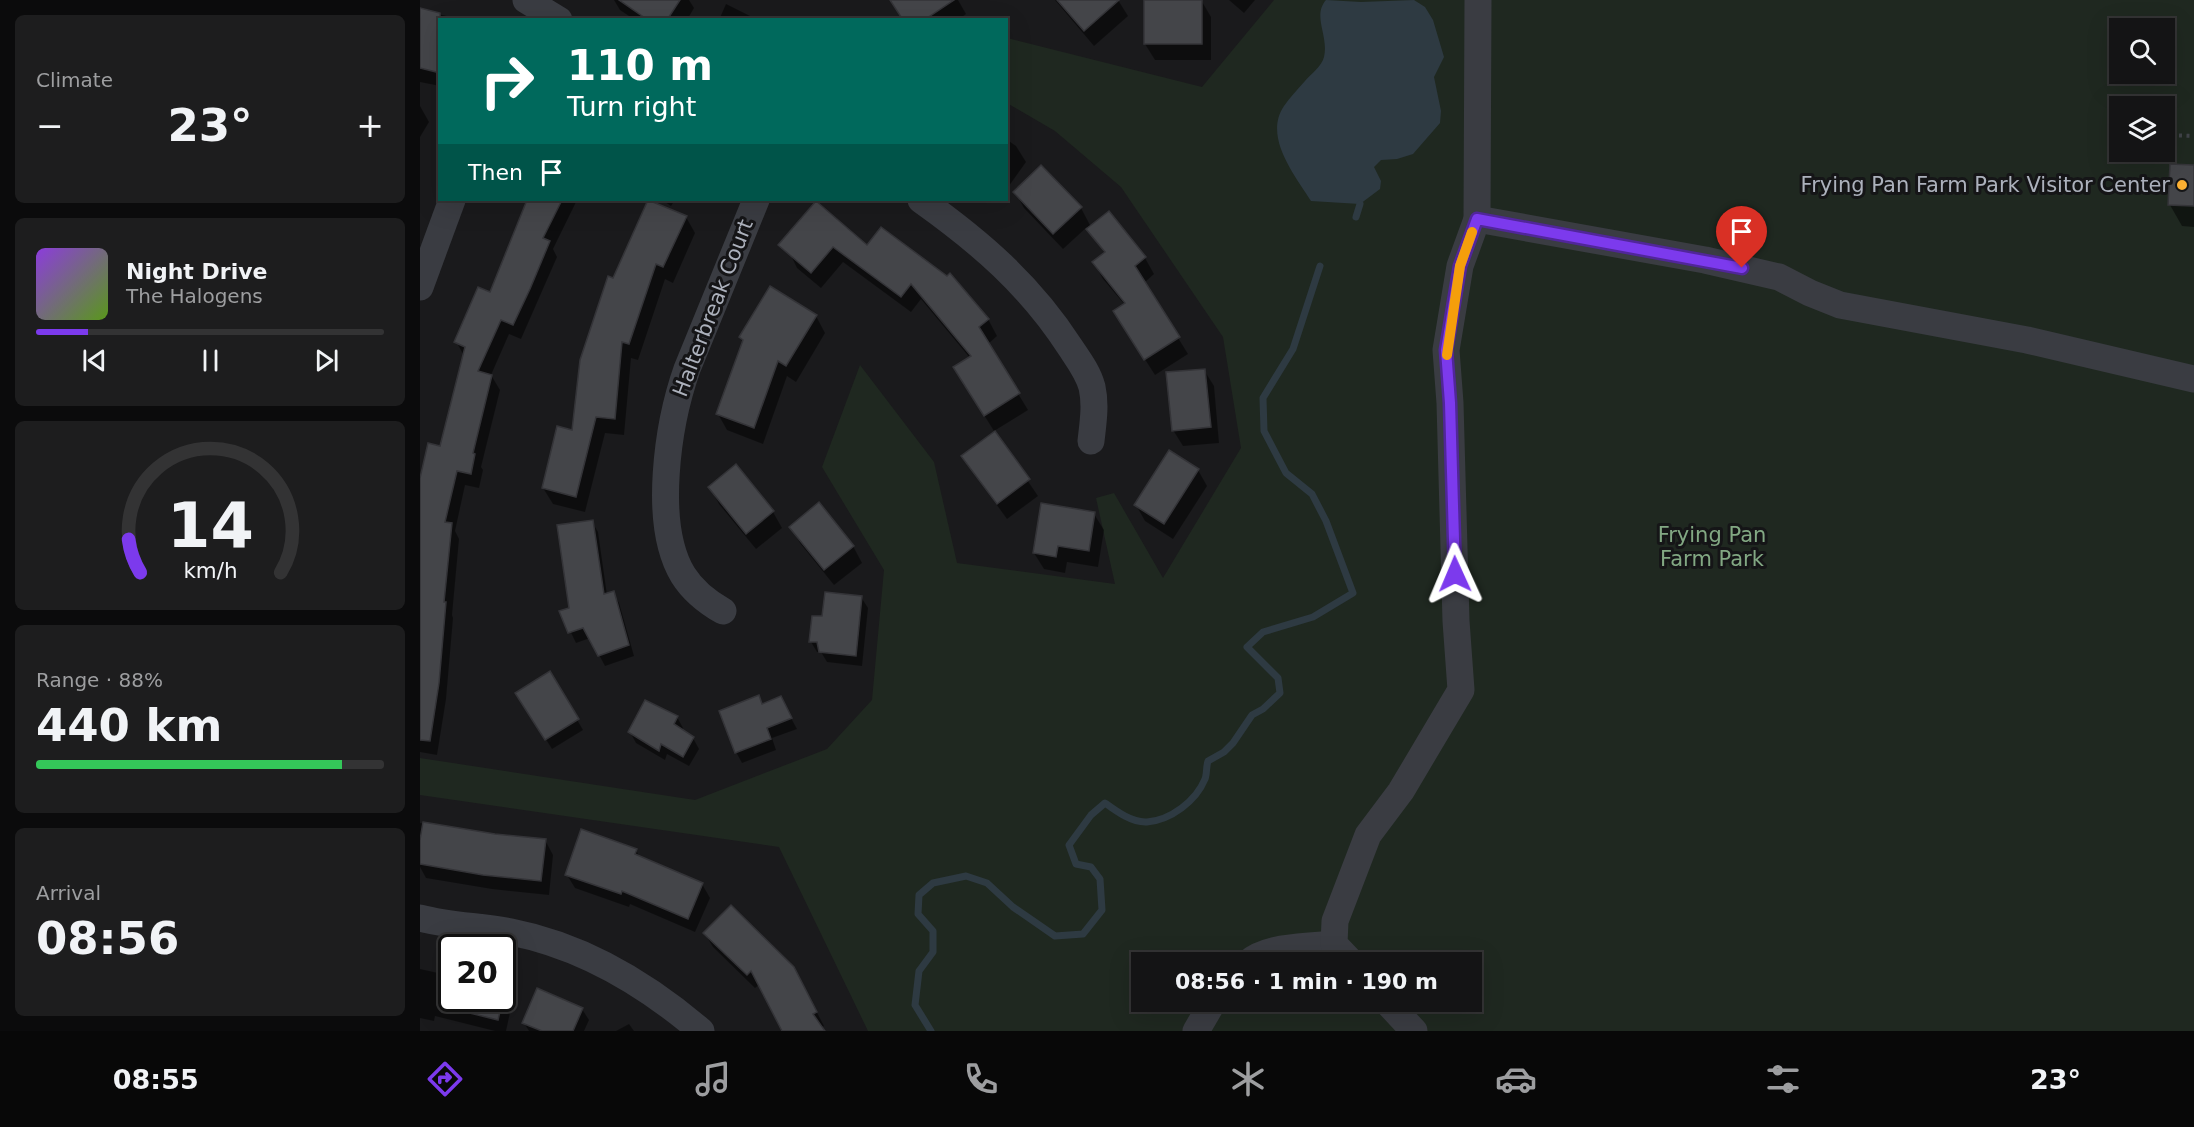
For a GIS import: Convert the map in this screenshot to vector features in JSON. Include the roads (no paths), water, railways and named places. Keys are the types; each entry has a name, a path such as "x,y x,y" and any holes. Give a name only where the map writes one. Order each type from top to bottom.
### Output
{"street":[{"path":"1343,952 1335,921 1368,835 1401,791 1461,690 1456,621 1451,414 1446,350 1460,266 1477,219 1478,0"},
{"path":"420,287 452,201"},
{"name":"Halterbreak Court","path":"723,611 707,602 693,589 682,574 675,557 670,536 666,496 669,438 677,396 756,201"},
{"path":"922,201 968,233 1013,275 1053,321 1085,369 1092,386 1095,405 1091,441"},
{"path":"1477,219 1705,260 1768,274 1840,305 2026,340 2194,379"},
{"path":"420,918 513,932 579,952 620,972 669,1004 701,1031"},
{"path":"1274,952 1290,948 1332,952"},
{"path":"1196,1031 1208,1012"},
{"path":"1396,1012 1414,1031"}],"waterway":[{"path":"1356,217 1360,204"},
{"path":"931,1031 915,1005 919,971 933,952 933,931 918,914 919,895 933,883 966,876 987,883 1013,907 1055,936 1083,934 1102,910 1100,879 1091,867 1076,864 1069,845 1091,815 1105,803 1130,819 1147,822 1165,818 1182,808 1201,787 1208,761 1224,752 1252,715 1263,709 1280,693 1278,678 1247,647 1263,632 1313,617 1353,593 1326,521 1312,494 1286,473 1264,431 1263,398 1293,349 1320,266"}],"place":[{"name":"Frying Pan Farm Park Visitor Center","path":"2182,185"}],"park label":[{"name":"Frying Pan Farm Park","path":"1712,547"}]}
